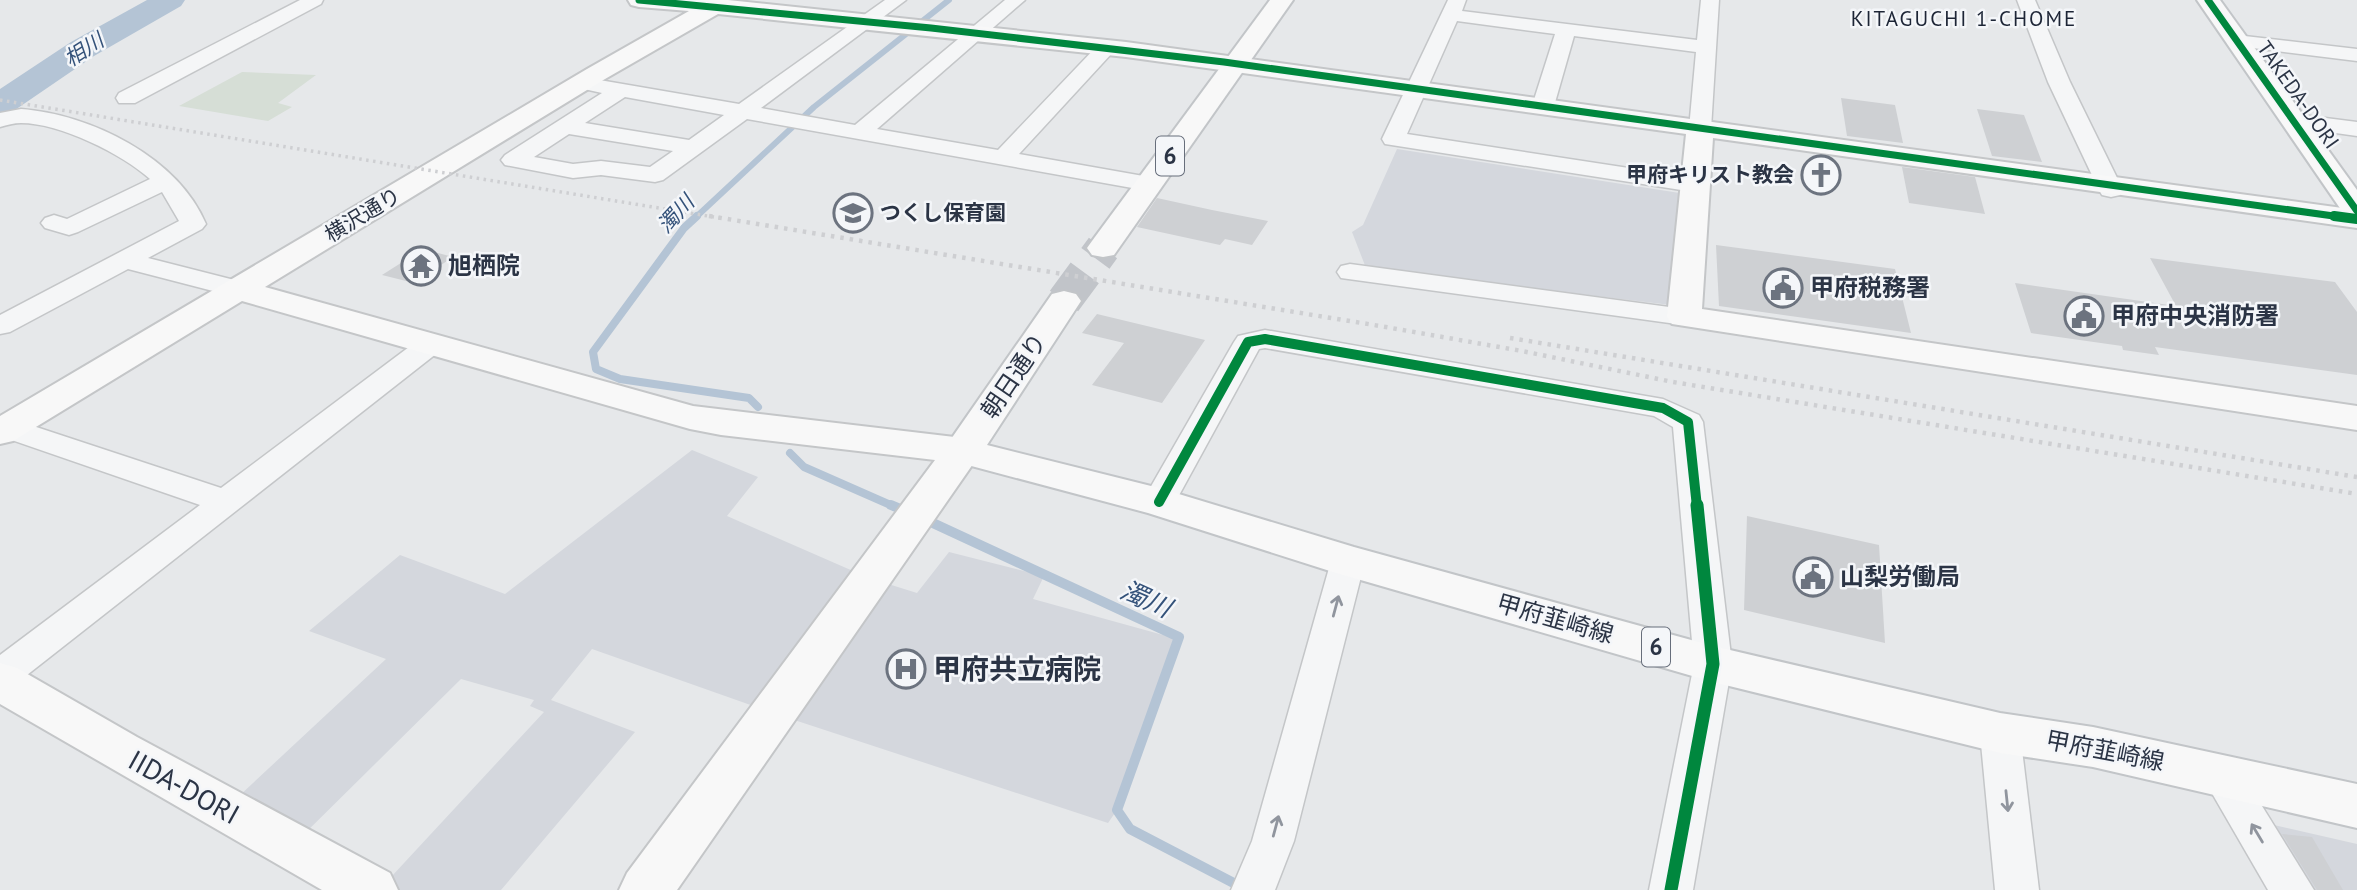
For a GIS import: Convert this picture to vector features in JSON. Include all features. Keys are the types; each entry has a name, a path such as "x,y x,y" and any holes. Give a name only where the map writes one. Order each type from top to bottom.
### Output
{"street":[{"path":"127,98 314,0"},
{"path":"639,0 721,3"},
{"path":"681,0 1236,64 1543,106 2111,190 2357,219"},
{"path":"620,91 513,160 573,171 601,168 655,175 897,0"},
{"path":"860,132 1016,0"},
{"name":"6","path":"1103,247 1282,0"},
{"path":"1684,317 1710,0"},
{"path":"2026,0 2059,82 2111,190"},
{"name":"TAKEDA-DORI","path":"2208,0 2357,211"},
{"name":"横沢通り","path":"4,430 582,83 721,3"},
{"path":"1694,185 1393,139 1454,8 1566,29 1705,47"},
{"path":"1543,106 1566,29"},
{"path":"2236,41 2357,54"},
{"path":"1002,159 1106,48"},
{"path":"582,83 1149,184"},
{"path":"0,120 23,116 67,126 96,137 155,170 187,208 193,225 0,326"},
{"path":"2294,121 2357,129"},
{"path":"565,127 691,147"},
{"path":"54,223 69,227 164,182"},
{"path":"125,260 240,290"},
{"path":"1350,272 1684,317 2357,418"},
{"name":"甲府韮崎線","path":"240,290 711,421 964,451 1158,502 1348,561 1713,664 2000,733 2093,747 2357,806"},
{"name":"朝日通り","path":"646,890 904,529 964,451 1065,301"},
{"path":"1158,502 1248,342 1265,339 1663,408 1688,422 1713,664 1671,890"},
{"path":"0,679 431,344"},
{"path":"4,430 227,502"},
{"path":"1253,890 1272,841 1348,561"},
{"name":"IIDA-DORI","path":"0,679 120,751 371,890"},
{"path":"2000,733 2017,890"},
{"path":"2222,776 2292,890"}],"shaded area":[{"path":"242,72 316,75 278,103 292,107 268,121 179,106"},
{"path":"1397,149 1686,194 1679,306 1366,268 1352,232 1363,225"},
{"name":"甲府共立病院","path":"692,450 758,477 727,516 869,578 917,593 949,552 1044,576 1033,599 1174,638 1117,810 1108,823 773,713 592,649 551,700 635,732 501,890 379,890 544,712 530,706 534,700 461,679 291,847 224,810 386,659 309,631 400,555 505,594"},
{"path":"2261,822 2357,844 2357,890 2305,890"}],"building":[{"path":"1841,98 1895,105 1903,143 1847,136"},
{"path":"1977,109 2024,115 2042,162 1992,156"},
{"path":"1902,167 1975,177 1985,214 1909,203"},
{"path":"1157,198 1268,221 1252,245 1225,239 1220,245 1137,227"},
{"path":"1716,245 1895,269 1911,333 1719,306"},
{"name":"旭栖院","path":"423,249 453,257 414,283 382,275"},
{"path":"2150,258 2335,282 2357,312 2357,375 2155,347 2159,355 2123,350 2122,346 2031,333 2015,283 2176,306"},
{"path":"1097,314 1205,340 1162,403 1092,385 1124,343 1082,333"},
{"name":"山梨労働局","path":"1747,516 1879,545 1885,643 1744,610"},
{"path":"2282,834 2312,837 2343,890 2317,890"}],"waterway":[{"name":"相川","path":"0,105 82,49 170,0"},
{"name":"濁川","path":"695,218 814,107 949,0"},
{"name":"濁川","path":"697,216 684,228 593,352 596,369 620,379 749,398 758,407"},
{"name":"濁川","path":"790,453 804,467 895,507"},
{"name":"濁川","path":"891,505 910,513"},
{"name":"濁川","path":"922,518 1179,637 1117,810 1130,829 1247,890"}],"tunnel":[{"path":"1064,301 1103,248"}],"railway":[{"path":"0,100 720,218"},
{"path":"709,216 1380,326 1522,351 1673,382 2357,494"},
{"path":"1510,338 2357,477"}],"cycle path":[{"path":"639,0 931,28 1321,74 2122,189 2357,219"},
{"path":"2208,0 2357,211"},
{"path":"1159,502 1248,342 1265,339 1663,408 1688,422 1713,664 1671,890"}],"place":[{"name":"甲府キリスト教会","path":"1821,175"},
{"name":"つくし保育園","path":"853,213"},
{"name":"旭栖院","path":"421,266"},
{"name":"甲府税務署","path":"1783,288"},
{"name":"甲府中央消防署","path":"2084,316"},
{"name":"山梨労働局","path":"1813,577"},
{"name":"甲府共立病院","path":"906,669"}],"district":[{"name":"KITAGUCHI 1-CHOME","path":"1964,19"}]}
